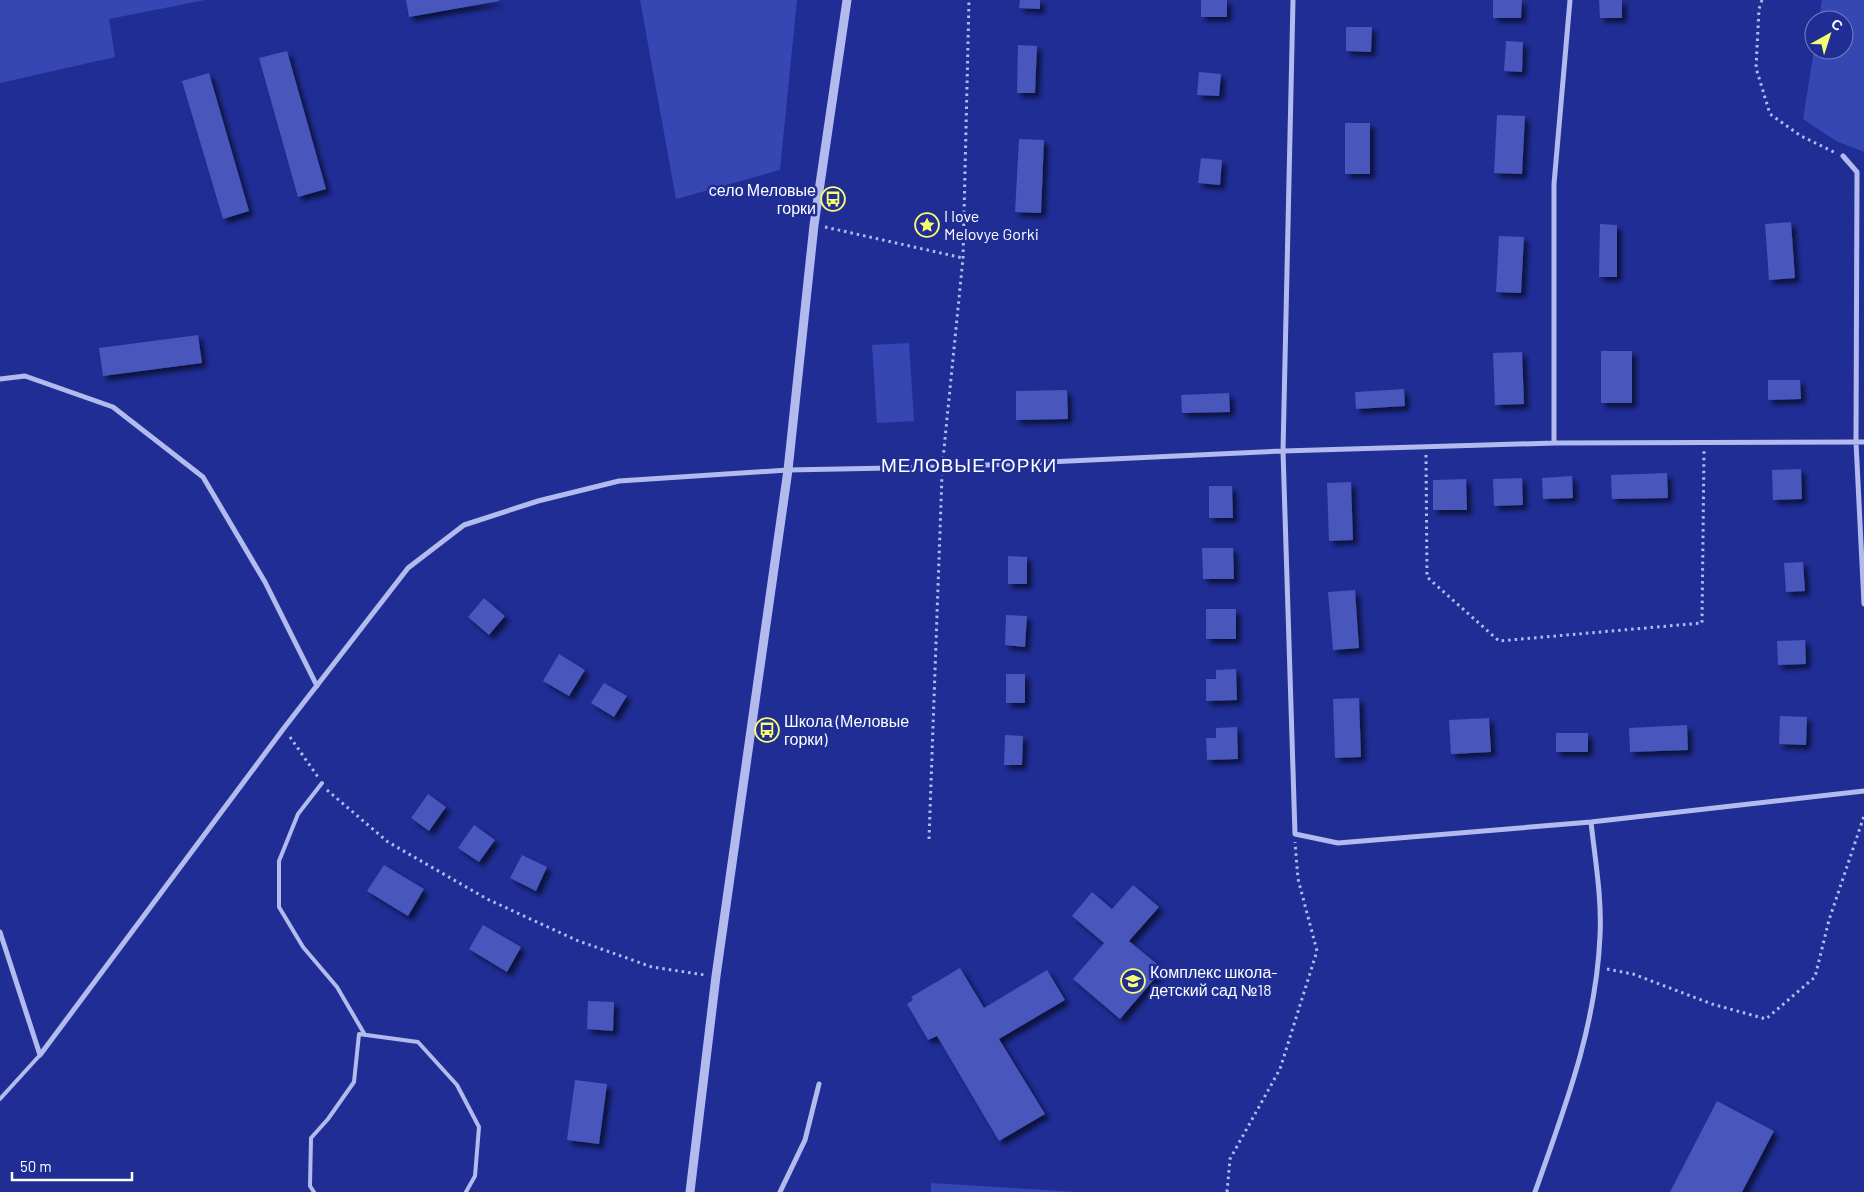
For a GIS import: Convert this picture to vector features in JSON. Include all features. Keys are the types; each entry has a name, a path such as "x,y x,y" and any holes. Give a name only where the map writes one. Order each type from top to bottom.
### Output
{"street":[{"path":"690,1192 716,976 788,470 814,225 847,0"},
{"path":"1293,0 1283,451 1295,834 1338,843 1591,822 1864,791"},
{"path":"1554,443 1554,184 1570,0"},
{"path":"1843,156 1857,172 1856,442 1864,604"},
{"path":"0,379 25,376 113,407 203,477 265,582 317,686"},
{"path":"40,1055 284,728 408,568 464,525 538,502 619,481 788,470 942,467 1426,446 1554,443 1864,442"},
{"path":"1534,1192 1572,1088 1593,1005 1600,934 1591,822"},
{"path":"0,932 40,1055"},
{"path":"780,1192 806,1140 819,1084"}],"lane":[{"path":"322,783 298,814 279,861 279,907 302,948 337,987 365,1035"},
{"path":"314,1192 310,1186 312,1138 354,1082 359,1034 418,1042 457,1085 479,1127 475,1176 466,1192"},
{"path":"0,1099 40,1055"}],"path":[{"path":"929,839 942,467 963,258 969,0"},
{"path":"1762,0 1759,9 1756,68 1770,114 1801,136 1843,156"},
{"path":"814,225 963,258"},
{"path":"1426,446 1427,577 1499,642 1702,623 1704,442"},
{"path":"284,728 327,790 388,842 487,899 576,940 652,967 716,976"},
{"path":"1598,967 1633,974 1712,1004 1766,1019 1815,977 1829,920 1864,816"},
{"path":"1227,1192 1230,1159 1280,1069 1317,951 1298,879 1295,834"}],"shaded area":[{"path":"0,0 205,0 109,19 115,57 0,83"},
{"path":"640,0 797,0 780,170 676,199"},
{"path":"1822,0 1864,0 1864,152 1836,141 1803,119 1812,60 1854,60 1854,10 1820,10"},
{"path":"909,343 914,421 877,423 872,345"},
{"path":"931,1183 1077,1192 931,1192"}],"building":[{"path":"406,0 499,0 499,1 409,17"},
{"path":"1020,0 1040,0 1040,9 1019,8"},
{"path":"1201,0 1227,0 1227,17 1201,17"},
{"path":"1493,0 1522,0 1521,18 1493,18"},
{"path":"1599,0 1622,0 1622,18 1600,18"},
{"path":"1346,27 1372,27 1371,52 1346,51"},
{"path":"1506,41 1523,42 1522,72 1504,71"},
{"path":"1018,45 1037,46 1035,93 1017,93"},
{"path":"287,51 326,189 298,197 259,58"},
{"path":"1199,72 1221,74 1219,96 1197,95"},
{"path":"209,73 249,211 223,219 182,81"},
{"path":"1497,115 1525,116 1522,174 1494,173"},
{"path":"1345,123 1370,123 1370,174 1345,174"},
{"path":"1019,139 1044,140 1041,213 1015,212"},
{"path":"1201,158 1222,160 1220,185 1198,183"},
{"path":"1791,222 1795,278 1769,280 1765,224"},
{"path":"1600,224 1617,225 1617,277 1599,277"},
{"path":"1499,236 1524,237 1521,293 1496,292"},
{"path":"198,335 202,363 103,376 99,348"},
{"path":"1601,351 1632,351 1632,403 1601,403"},
{"path":"1522,352 1524,404 1495,405 1493,353"},
{"path":"1768,380 1800,380 1801,399 1768,400"},
{"path":"1404,389 1405,406 1356,409 1355,392"},
{"path":"1067,390 1068,419 1016,420 1016,391"},
{"path":"1229,393 1230,412 1182,413 1181,395"},
{"path":"1801,469 1802,499 1773,500 1772,470"},
{"path":"1667,473 1668,498 1612,499 1611,475"},
{"path":"1572,476 1573,498 1543,499 1542,478"},
{"path":"1522,478 1523,505 1494,506 1493,479"},
{"path":"1466,479 1467,510 1433,510 1433,480"},
{"path":"1351,482 1353,540 1329,541 1327,483"},
{"path":"1209,486 1232,486 1233,518 1209,518"},
{"path":"1202,548 1233,548 1234,579 1203,579"},
{"path":"1008,556 1027,557 1027,584 1008,584"},
{"path":"1803,562 1805,591 1786,592 1784,563"},
{"path":"1355,590 1359,648 1333,650 1328,592"},
{"path":"484,598 505,616 489,635 468,617"},
{"path":"1206,609 1236,609 1236,639 1206,639"},
{"path":"1006,615 1027,616 1025,647 1005,645"},
{"path":"1805,640 1806,664 1778,665 1777,641"},
{"path":"559,654 585,670 569,696 543,681"},
{"path":"1236,669 1237,700 1206,701 1206,679 1216,679 1216,670"},
{"path":"1006,674 1025,674 1025,703 1006,703"},
{"path":"604,683 627,696 614,717 591,703"},
{"path":"1359,698 1361,757 1335,758 1333,699"},
{"path":"1780,716 1807,717 1806,745 1779,744"},
{"path":"1489,718 1491,752 1451,754 1449,720"},
{"path":"1687,725 1688,750 1630,752 1629,728"},
{"path":"1237,727 1238,759 1207,760 1206,738 1216,738 1216,728"},
{"path":"1556,733 1588,733 1588,752 1556,752"},
{"path":"1005,735 1023,736 1022,765 1004,765"},
{"path":"428,794 446,807 429,831 411,818"},
{"path":"474,825 495,840 479,862 458,848"},
{"path":"522,855 547,867 536,891 510,878"},
{"path":"384,865 424,889 408,916 367,891"},
{"path":"1133,885 1159,907 1129,941 1163,969 1120,1019 1073,979 1104,943 1072,916 1092,892 1112,909"},
{"path":"483,925 521,947 507,972 469,949"},
{"path":"960,968 984,1008 1047,970 1065,1000 999,1039 1045,1114 999,1141 937,1036 928,1040 907,1004 913,1000 911,997"},
{"path":"588,1001 614,1002 613,1031 587,1029"},
{"path":"575,1080 607,1084 599,1144 567,1140"},
{"path":"1717,1101 1774,1131 1742,1192 1670,1192"}],"place":[{"name":"село Меловые горки","path":"833,199"},
{"name":"I love Melovye Gorki","path":"927,225"},
{"name":"Школа (Меловые горки)","path":"767,730"},
{"name":"Комплекс школа- детский сад №18","path":"1133,981"}],"district":[{"name":"МЕЛОВЫЕ ГОРКИ","path":"969,465"}]}
